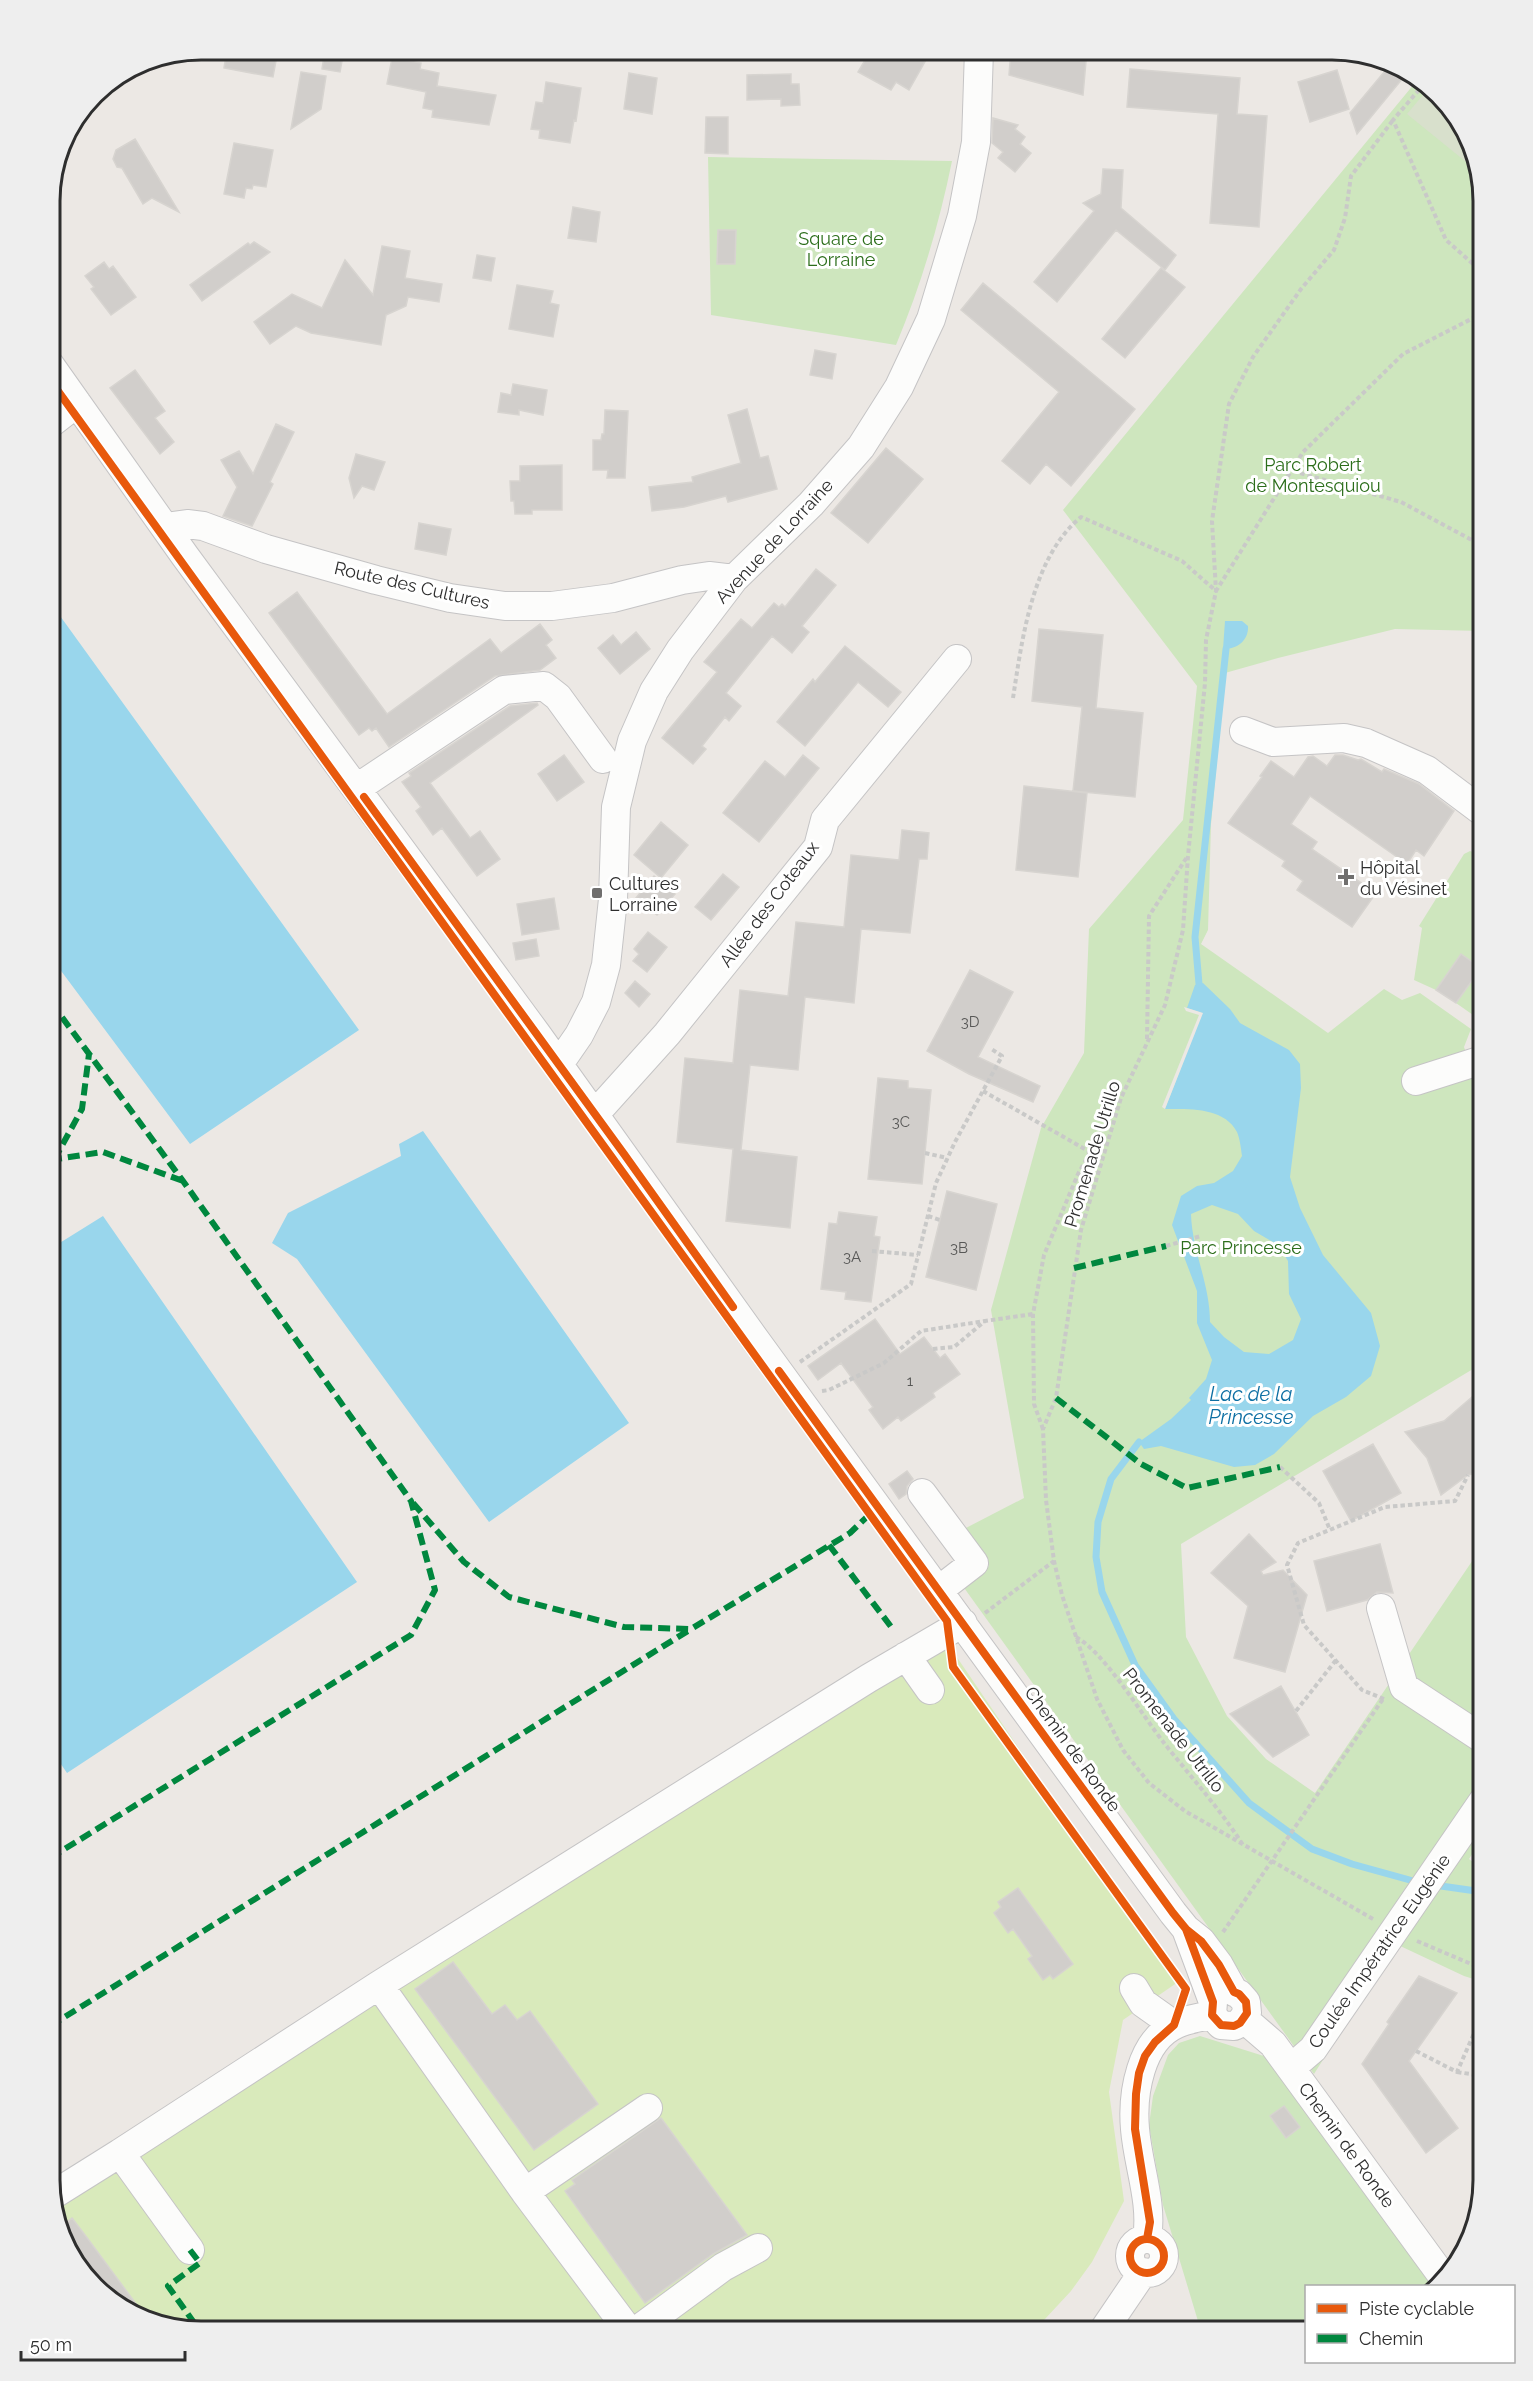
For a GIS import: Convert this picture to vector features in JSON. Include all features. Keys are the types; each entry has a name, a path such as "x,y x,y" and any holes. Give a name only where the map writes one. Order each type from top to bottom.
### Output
{"street":[{"name":"Avenue de Lorraine","path":"559,1064 579,1035 596,1002 606,965 615,877 616,807 632,741 654,691 680,650 734,579 811,504 861,447 899,387 931,319 962,216 976,142 980,60"},
{"name":"Chemin de Ronde","path":"60,379 165,527 559,1064 757,1342 810,1397 939,1590 970,1621 1186,1929 1220,2003 1221,2025 1234,2026 1244,2019 1273,2044 1439,2272"},
{"path":"60,416 77,403"},
{"name":"Route des Cultures","path":"165,527 187,524 203,526 267,549 376,580 450,598 505,606 552,606 613,598 682,580 709,576 734,579"},
{"name":"Allée des Coteaux","path":"595,1114 667,1034 818,847 825,820 957,659"},
{"path":"357,788 504,690 524,687 543,686 558,697 603,759"},
{"path":"1244,731 1273,742 1344,738 1366,743 1427,770 1473,804"},
{"path":"1416,1081 1473,1060"},
{"path":"757,1342 772,1331 797,1364 810,1397"},
{"path":"922,1493 974,1563 939,1590"},
{"path":"1381,1608 1393,1693 1473,1733"},
{"path":"60,2190 379,1985 906,1656 970,1621"},
{"path":"906,1656 930,1690"},
{"name":"Coulée Impératrice Eugénie","path":"1291,2068 1313,2049 1473,1817"},
{"path":"379,1985 525,2192 622,2321"},
{"path":"1134,1988 1143,2003 1174,2025"},
{"path":"1110,2321 1143,2272 1159,2267 1163,2257 1161,2247 1153,2240 1147,2239 1150,2222 1135,2129 1139,2073 1145,2056 1155,2042 1174,2025 1220,2003"},
{"path":"525,2192 648,2109"},
{"path":"120,2153 190,2250"},
{"path":"650,2321 723,2267 758,2248"}],"path":[{"path":"1216,591 1212,520 1229,404 1254,357 1301,289 1334,250 1345,218 1351,176 1419,90"},
{"path":"1393,120 1446,240 1473,263"},
{"path":"1216,591 1303,452 1403,354 1473,319"},
{"path":"1293,471 1401,502 1473,540"},
{"path":"1012,698 1026,618 1054,545 1081,517 1182,561 1216,591"},
{"path":"1147,1043 1149,916 1188,856"},
{"path":"797,1364 911,1284 936,1183 1002,1056 990,1048"},
{"path":"983,1091 1090,1152"},
{"path":"1043,1430 1034,1404 1033,1314 1044,1255 1056,1222 1090,1152 1121,1098"},
{"path":"925,1153 947,1158"},
{"path":"928,1216 940,1220"},
{"path":"1166,1246 1201,1236"},
{"path":"872,1251 918,1255"},
{"path":"810,1397 830,1390 884,1363 921,1331 1033,1314"},
{"path":"933,1349 954,1347 985,1321"},
{"path":"1280,1467 1319,1503 1330,1530"},
{"path":"1393,1693 1362,1690 1304,1625 1287,1565 1298,1544 1385,1507 1455,1501 1468,1475"},
{"path":"970,1621 1054,1561"},
{"path":"1296,1711 1336,1660"},
{"path":"1220,1936 1281,1845 1393,1693"},
{"path":"1457,2072 1473,2037"},
{"path":"1416,2051 1457,2072 1473,2074"}],"green space":[{"name":"Parc Princesse","path":"1413,86 1425,95 1438,108 1458,139 1472,183 1473,631 1395,629 1225,673 1211,824 1208,930 1201,944 1328,1033 1384,989 1402,1000 1420,993 1471,1029 1464,1047 1473,1073 1473,1369 1181,1544 1186,1637 1227,1716 1266,1759 1315,1793 1473,1560 1473,1853 1469,1859 1473,1862 1473,1979 1396,1944 1314,2074 962,1585 989,1566 962,1530 1024,1498 991,1310 1041,1128 1084,1053 1089,929 1183,820 1197,686 1063,510"},
{"path":"1425,95 1449,123 1462,147 1467,163 1407,114"},
{"name":"Square de Lorraine","path":"708,157 952,161 928,255 896,345 711,315"},
{"path":"1473,852 1473,972 1436,990 1414,980 1422,928 1419,926 1464,854"},
{"path":"1473,978 1473,1015 1456,1003"},
{"path":"935,1625 1178,1982 1123,2020 1109,2092 1124,2201 1092,2262 1071,2291 1042,2321 192,2321 156,2314 139,2306 108,2286 95,2273 84,2258 67,2225 60,2177"},
{"path":"1200,2036 1267,2057 1430,2281 1426,2285 1305,2285 1305,2321 1198,2321 1163,2205 1149,2125 1153,2096 1168,2055 1179,2043"}],"water":[{"path":"60,616 359,1030 190,1144 60,969"},
{"path":"1225,621 1242,621 1248,626 1244,640 1228,649 1223,649"},
{"name":"Lac de la Princesse","path":"1203,983 1230,1009 1240,1023 1289,1050 1300,1064 1301,1088 1290,1177 1300,1208 1323,1255 1371,1313 1380,1346 1371,1376 1346,1397 1313,1416 1274,1454 1255,1465 1234,1467 1161,1446 1144,1449 1139,1442 1171,1419 1191,1400 1189,1398 1206,1379 1212,1360 1197,1323 1197,1291 1172,1225 1181,1196 1197,1186 1214,1183 1233,1171 1242,1156 1237,1132 1224,1118 1205,1111 1165,1109 1202,1013 1187,1008 1195,985","holes":["1212,1205 1238,1214 1254,1231 1278,1245 1288,1261 1289,1294 1301,1319 1293,1340 1269,1354 1244,1352 1224,1337 1210,1322 1207,1294 1194,1241 1191,1214"]},
{"path":"423,1131 629,1423 489,1522 297,1259 272,1243 288,1213 401,1156 399,1144"},
{"path":"103,1216 357,1582 67,1773 60,1763 60,1243"}],"pier":[{"path":"1184,1007 1203,1013 1165,1109 1162,1107 1199,1015 1186,1011"}],"building":[{"path":"225,60 276,60 273,77 224,68"},
{"path":"323,60 342,60 340,72 322,69"},
{"path":"392,60 421,63 420,69 439,73 437,86 496,95 489,125 432,117 433,110 423,108 426,92 387,84"},
{"path":"865,60 926,60 909,90 896,82 891,90 858,72"},
{"path":"1010,60 1086,60 1083,95 1009,75"},
{"path":"1130,69 1240,78 1237,114 1267,116 1259,227 1210,223 1218,114 1127,107"},
{"path":"1337,70 1349,109 1310,122 1298,82"},
{"path":"1385,71 1402,79 1357,134 1350,113"},
{"path":"301,72 326,76 321,109 291,129"},
{"path":"629,73 657,78 652,114 624,109"},
{"path":"791,74 791,84 799,84 800,105 781,106 781,99 747,100 747,75"},
{"path":"546,82 581,88 570,143 539,138 540,130 531,129 536,102 543,103"},
{"path":"706,117 728,117 728,154 705,153"},
{"path":"993,118 1018,125 1015,129 1025,137 1020,144 1031,153 1015,172 998,158 1003,152 992,143"},
{"path":"135,139 179,212 152,198 143,204 122,168 117,167 113,159 116,150"},
{"path":"234,143 273,150 266,187 253,185 252,189 246,188 244,198 224,194"},
{"path":"1103,169 1123,170 1121,208 1176,255 1165,270 1116,230 1057,302 1034,282 1094,211 1083,203 1101,194"},
{"path":"573,207 600,212 596,242 568,238"},
{"path":"718,230 736,230 735,264 717,264"},
{"path":"254,242 270,252 202,301 190,285 248,243 250,245"},
{"path":"382,246 410,251 405,278 442,284 439,302 408,297 406,306 386,315 381,345 311,333 296,326 270,344 254,322 292,294 322,308 345,260 373,295"},
{"path":"477,255 495,258 491,281 473,278"},
{"path":"104,262 109,269 113,266 136,297 111,315 91,289 94,287 85,276"},
{"path":"1161,268 1185,287 1125,358 1102,339"},
{"path":"983,283 1135,409 1071,486 1046,464 1030,484 1002,461 1059,392 961,310"},
{"path":"517,285 553,291 550,303 559,305 553,337 509,329"},
{"path":"815,350 836,354 832,379 810,375"},
{"path":"135,370 165,411 155,418 174,442 160,454 110,388"},
{"path":"513,384 547,390 543,415 519,410 519,415 498,412 501,393 511,395"},
{"path":"747,409 760,458 768,456 777,489 728,502 726,496 684,507 652,511 649,487 693,482 692,477 741,463 728,415"},
{"path":"605,410 628,411 625,478 607,478 608,470 593,470 593,440 601,440 604,434"},
{"path":"276,424 294,432 270,482 273,484 252,526 223,516 237,487 221,460 239,451 253,474"},
{"path":"886,448 923,479 868,543 831,513"},
{"path":"356,454 385,462 374,490 362,486 354,498 349,478"},
{"path":"562,465 562,510 532,510 532,514 515,514 514,501 511,501 510,481 520,481 520,466"},
{"path":"419,523 451,529 446,555 415,549"},
{"path":"816,569 836,585 802,626 809,632 792,653 772,636 726,693 741,706 729,721 725,717 702,746 706,749 693,764 662,738 717,672 704,662 741,619 752,628 774,603 779,607 782,604 785,607"},
{"path":"297,592 387,714 490,639 501,653 540,624 552,640 546,645 556,658 540,670 495,676 389,747 376,728 372,731 369,728 359,735 269,613"},
{"path":"1039,629 1103,635 1096,708 1143,713 1135,797 1073,791 1082,707 1032,701"},
{"path":"636,632 650,649 620,674 598,648 613,635 621,645"},
{"path":"845,646 901,692 888,707 858,682 805,746 777,722 813,679 815,682"},
{"path":"537,703 538,705 430,783 470,838 480,831 500,859 477,876 442,828 433,835 416,811 421,807 402,782 411,776 409,773 510,706"},
{"path":"564,755 584,782 557,801 538,774"},
{"path":"803,755 819,768 759,842 723,813 765,761 785,777"},
{"path":"1335,755 1361,759 1382,772 1384,769 1419,784 1454,811 1424,856 1416,850 1407,864 1310,796 1291,824 1317,842 1312,849 1376,893 1352,927 1297,890 1303,881 1282,866 1285,861 1228,823 1271,761 1294,777 1308,757 1313,756 1327,766"},
{"path":"1024,786 1087,793 1078,877 1016,870"},
{"path":"661,822 688,845 661,878 634,855"},
{"path":"902,830 929,833 927,859 919,859 910,933 861,929 854,1003 805,997 798,1070 750,1065 741,1150 797,1157 790,1228 726,1221 733,1149 677,1142 685,1058 733,1063 740,990 788,996 796,922 844,927 851,855 899,860"},
{"path":"723,874 739,887 711,920 695,907"},
{"path":"654,876 675,894 657,915 636,898"},
{"path":"554,898 559,929 522,935 517,904"},
{"path":"648,932 667,947 647,972 633,961 639,954 634,949"},
{"path":"536,939 539,956 516,960 513,943"},
{"path":"1461,954 1473,962 1473,979 1456,1003 1436,990"},
{"path":"970,970 1013,992 978,1057 1040,1086 1033,1102 969,1074 927,1051"},
{"path":"635,981 650,994 639,1007 625,993"},
{"path":"878,1078 908,1081 908,1088 931,1090 922,1184 868,1179"},
{"path":"947,1191 997,1204 976,1290 926,1277"},
{"path":"839,1212 877,1217 874,1236 880,1237 871,1302 845,1299 846,1292 821,1289 829,1223 837,1224"},
{"path":"875,1319 900,1354 924,1337 940,1358 945,1354 960,1374 933,1393 935,1397 901,1421 898,1417 883,1429 869,1410 873,1407 841,1363 818,1380 808,1366"},
{"path":"1472,1397 1473,1474 1441,1495 1427,1458 1405,1432 1444,1421"},
{"path":"1373,1444 1401,1493 1351,1521 1323,1471"},
{"path":"907,1471 913,1479 907,1486 906,1494 899,1499 889,1484"},
{"path":"1249,1534 1276,1562 1261,1571 1263,1575 1283,1570 1307,1595 1285,1672 1234,1658 1248,1606 1211,1573"},
{"path":"1380,1544 1393,1593 1377,1592 1367,1600 1327,1611 1314,1561"},
{"path":"1281,1686 1309,1735 1273,1757 1230,1714"},
{"path":"1018,1888 1073,1964 1053,1979 1050,1975 1043,1980 1028,1959 1032,1956 1013,1929 1008,1933 994,1913 1001,1907 998,1902"},
{"path":"453,1962 492,2014 505,2005 517,2020 530,2011 598,2104 534,2150 415,1989"},
{"path":"1419,1976 1457,1993 1409,2061 1458,2128 1426,2153 1362,2064 1389,2024 1387,2022"},
{"path":"1284,2106 1300,2127 1286,2138 1270,2116"},
{"path":"661,2118 747,2235 713,2254 645,2303 565,2191 575,2184 572,2180"},
{"path":"72,2218 137,2305 108,2286 95,2273 84,2258 66,2223"}],"waterway":[{"path":"1199,984 1195,937 1226,649"},
{"path":"1139,1442 1111,1479 1098,1522 1096,1557 1102,1592 1135,1665 1174,1719 1249,1803 1312,1849 1352,1864 1417,1882"},
{"path":"1434,1885 1473,1891"}],"marked path":[{"path":"60,1015 183,1181 411,1501 435,1590 411,1635 60,1852"},
{"path":"60,1149 82,1109 89,1054"},
{"path":"60,1158 103,1152 183,1181"},
{"path":"1074,1268 1166,1246"},
{"path":"1056,1398 1141,1464 1187,1488 1280,1467"},
{"path":"413,1503 464,1562 509,1597 624,1627 691,1629 850,1533 872,1512"},
{"path":"829,1545 892,1628"},
{"path":"60,2020 691,1629"},
{"path":"190,2250 200,2263 168,2286 193,2321"}],"cycle path":[{"path":"60,394 947,1621 953,1667 1186,1989 1174,2025 1155,2042 1145,2056 1139,2073 1135,2129 1150,2222 1147,2239"},
{"path":"364,797 733,1307"},
{"path":"779,1371 1173,1913 1186,1929 1201,1941 1219,1965 1234,1992 1246,2002 1247,2013 1240,2023 1234,2026 1221,2025 1212,2015 1213,2002 1186,1929"},
{"path":"1147,2239 1159,2244 1164,2256 1159,2268 1147,2273 1135,2268 1130,2256 1135,2244 1147,2239"}],"place":[{"name":"Hôpital du Vésinet","path":"1346,877"},
{"name":"Cultures Lorraine","path":"597,893"}],"park label":[{"name":"Parc Robert de Montesquiou","path":"1313,474"}]}
